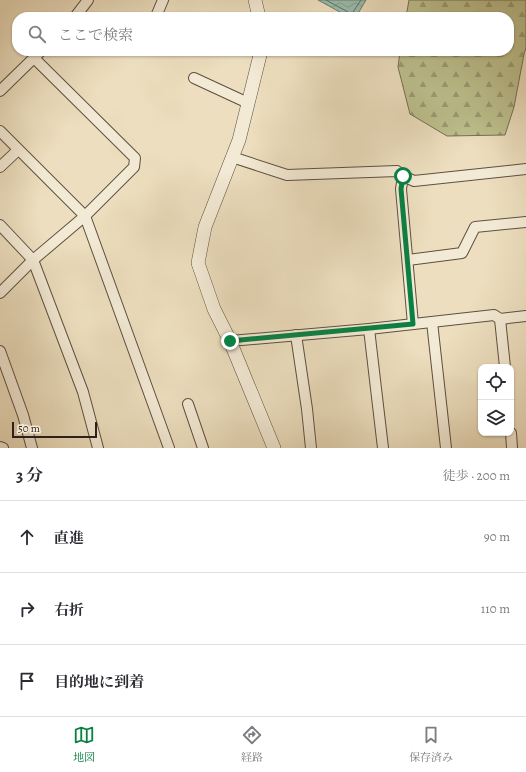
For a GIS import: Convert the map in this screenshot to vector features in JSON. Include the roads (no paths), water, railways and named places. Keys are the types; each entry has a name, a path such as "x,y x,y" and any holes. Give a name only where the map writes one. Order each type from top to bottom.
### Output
{"street":[{"path":"79,12 88,0"},
{"path":"158,12 164,0"},
{"path":"255,0 258,12"},
{"path":"0,91 37,56"},
{"path":"0,293 32,260 85,216 134,167 136,158 39,56"},
{"path":"261,56 239,140 204,227 198,262 214,309 230,341 274,448"},
{"path":"194,78 248,103"},
{"path":"0,131 85,216 169,448"},
{"path":"0,167 18,150"},
{"path":"232,157 287,174 397,171 403,176 414,181 526,169"},
{"path":"403,176 401,189 413,324"},
{"path":"408,260 462,253 475,227 526,222"},
{"path":"0,225 32,260 84,392 98,448"},
{"path":"230,341 494,315 500,319 526,316"},
{"path":"500,319 505,364"},
{"path":"432,322 446,448"},
{"path":"369,328 383,448"},
{"path":"296,335 311,448"},
{"path":"0,352 23,415 32,448"},
{"path":"188,404 204,448"},
{"path":"511,436 512,448"}],"water":[{"path":"318,0 366,0 359,12 340,12"}]}
